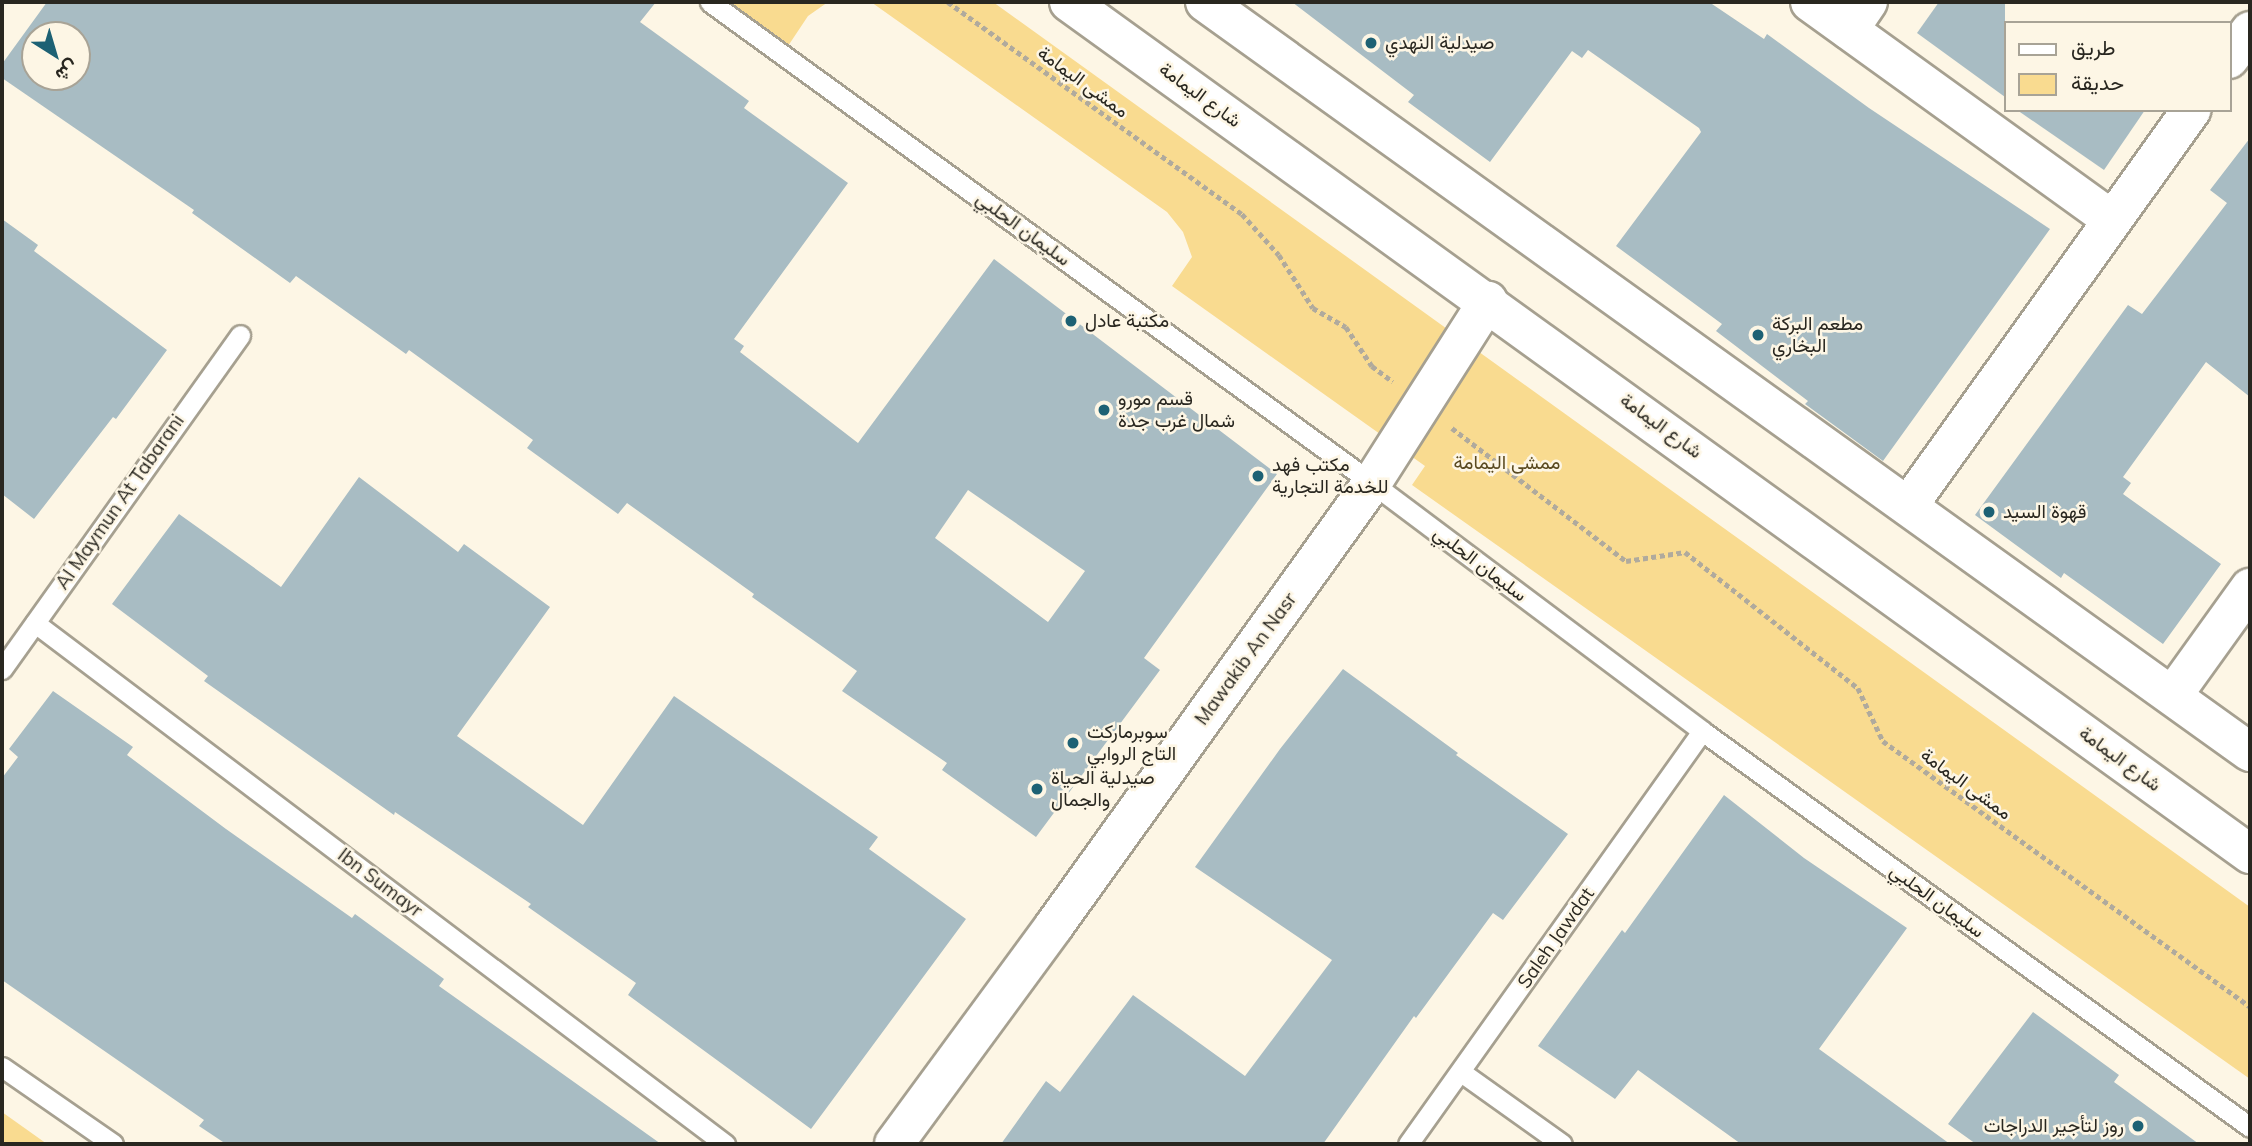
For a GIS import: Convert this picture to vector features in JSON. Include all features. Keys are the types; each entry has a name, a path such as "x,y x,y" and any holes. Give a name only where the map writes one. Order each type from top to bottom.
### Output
{"main road":[{"name":"شارع اليمامة","path":"1069,2 1488,301 2250,854"},
{"path":"1205,2 2250,752"},
{"path":"1810,2 1859,16 2112,220"},
{"path":"2231,56 2250,30"},
{"path":"1908,506 2191,112"},
{"name":"Mawakib An Nasr","path":"894,1144 1055,926 1372,483 1488,301"},
{"path":"2173,695 2250,588"}],"lane":[{"name":"سليمان الحلبي","path":"710,2 1372,483 1702,732 2250,1127"},
{"name":"Al Maymun At Tabarani","path":"2,670 240,335"},
{"name":"Ibn Sumayr","path":"35,622 725,1144"},
{"name":"Saleh Jawdat","path":"1408,1144 1702,732"},
{"path":"2,1067 113,1144"},
{"path":"1461,1072 1562,1144"}],"path":[{"name":"ممشى اليمامة","path":"948,2 1242,214 1279,255 1313,307 1346,327 1372,366"},
{"name":"ممشى اليمامة","path":"1448,425 1626,561 1685,552 1858,688 1883,741 2250,1007"}],"green space":[{"path":"726,2 828,2 808,16 788,46"},
{"name":"ممشى اليمامة","path":"871,2 993,2 2250,907 2250,1079 1412,485 1425,466 1172,286 1192,257 1183,232 1167,212"},
{"path":"2,1112 47,1144 2,1144"}],"building":[{"path":"47,2 656,2 640,22 749,101 744,108 848,183 734,339 744,346 740,352 858,443 994,259 1277,474 1144,658 1160,670 1036,837 942,770 947,763 842,691 857,671 752,597 754,594 627,503 618,514 527,448 533,440 409,350 406,354 296,276 290,283 192,213 194,210 2,78 2,64 21,38 21,91 91,91 91,21 33,21","holes":["968,490 1085,571 1048,622 935,538"]},
{"path":"1292,2 1709,2 1764,39 1767,34 1869,108 2050,229 1883,461 1805,404 1808,401 1716,331 1722,324 1616,246 1701,132 1699,128 1588,50 1582,58 1572,51 1490,162 1408,102 1414,95"},
{"path":"1939,2 2005,2 2004,96 1917,33"},
{"path":"2020,112 2144,112 2104,170"},
{"path":"2250,138 2250,397 2206,362 2123,477 2131,483 2123,494 2221,564 2163,644 2064,573 2061,578 1975,515 2128,305 2142,314 2227,203 2210,190"},
{"path":"2,219 38,245 34,251 167,350 116,419 113,417 34,519 2,494"},
{"path":"359,477 458,552 464,544 550,607 457,736 583,825 674,696 878,837 869,849 966,919 811,1129 628,995 636,983 528,907 531,904 395,812 394,815 204,681 208,676 112,604 179,514 281,587"},
{"path":"1343,669 1458,753 1456,755 1568,834 1503,920 1493,913 1416,1018 1414,1016 1323,1144 1001,1144 1046,1081 1060,1092 1133,995 1245,1076 1332,960 1195,867 1280,749"},
{"path":"53,691 133,747 127,755 226,829 352,918 355,914 444,979 439,986 661,1144 226,1144 199,1126 204,1120 2,980 2,778 18,757 9,749"},
{"path":"1724,795 1804,858 1907,928 1819,1049 1950,1144 1741,1144 1638,1070 1615,1099 1538,1046 1622,930 1625,933"},
{"path":"2033,1012 2119,1075 2114,1082 2199,1144 1976,1144 1948,1124"}],"place":[{"name":"صيدلية النهدي","path":"1371,43"},
{"name":"مكتبة عادل","path":"1071,321"},
{"name":"مطعم البركة البخاري","path":"1758,335"},
{"name":"قسم مورو شمال غرب جدة","path":"1104,410"},
{"name":"مكتب فهد للخدمة التجارية","path":"1258,476"},
{"name":"قهوة السيد","path":"1989,512"},
{"name":"سوبرماركت التاج الروابي","path":"1073,743"},
{"name":"صيدلية الحياة والجمال","path":"1037,789"},
{"name":"روز لتأجير الدراجات","path":"2138,1126"}]}
